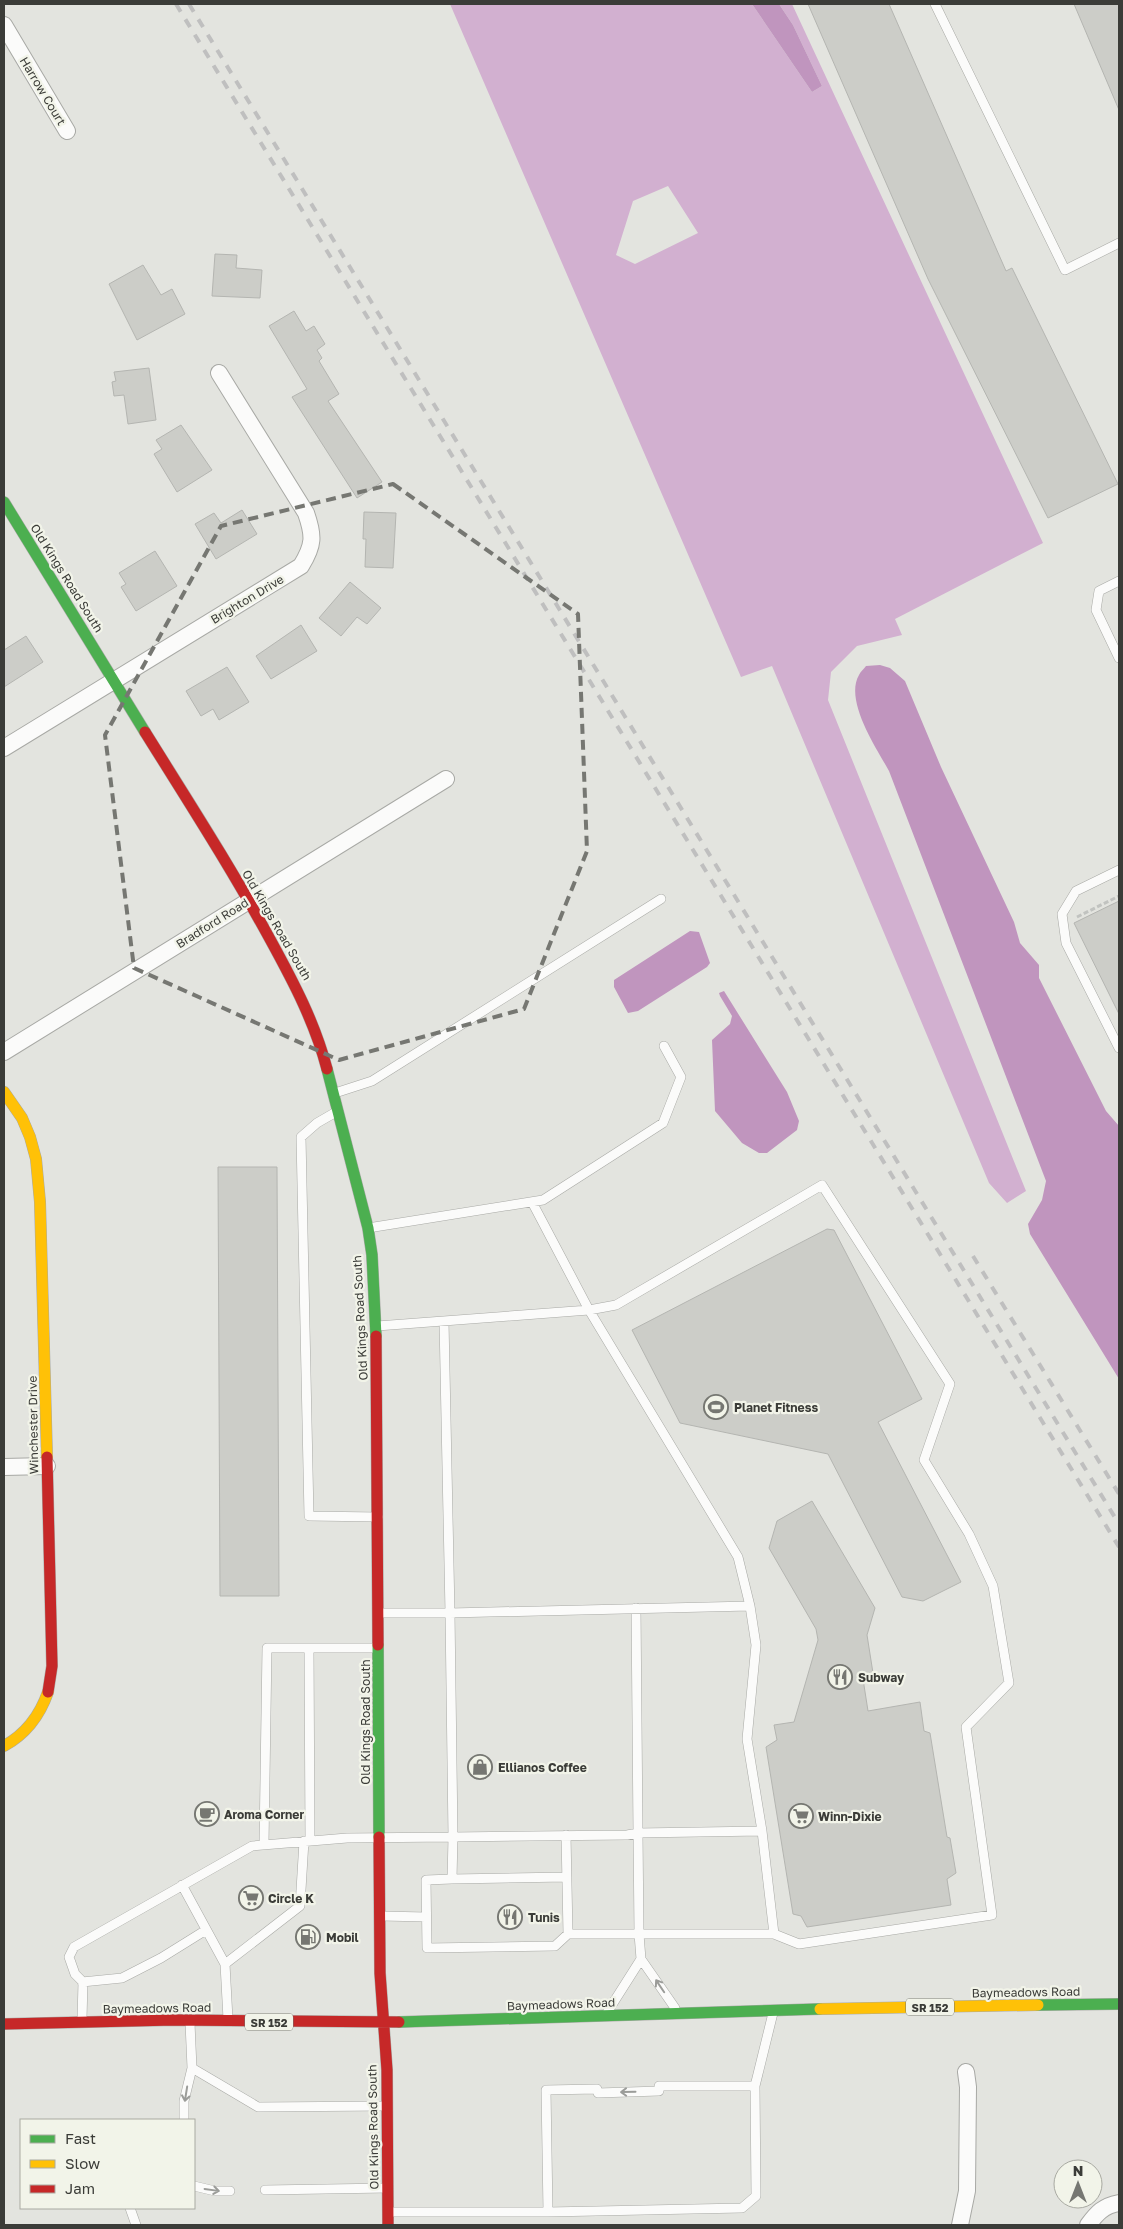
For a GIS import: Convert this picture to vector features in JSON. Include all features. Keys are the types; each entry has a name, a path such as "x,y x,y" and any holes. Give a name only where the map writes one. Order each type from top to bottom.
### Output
{"street":[{"name":"Harrow Court","path":"4,25 68,131"},
{"name":"Brighton Drive","path":"4,748 301,566 311,550 312,531 306,513 219,373"},
{"name":"Old Kings Road South","path":"4,502 249,900 303,1000 320,1041 368,1228 372,1255 375,1326 380,1648 379,1916 380,1973 388,2106 388,2225"},
{"name":"Bradford Road","path":"4,1052 446,779"},
{"name":"Winchester Drive","path":"4,1092 23,1119 32,1145 38,1175 48,1466 52,1666 49,1692 36,1718 14,1741 4,1746"},
{"path":"4,1467 48,1466"},
{"name":"Baymeadows Road","path":"4,2024 190,2020 384,2023 774,2010 1119,2004"},
{"path":"960,2225 967,2191 968,2087 966,2072"},
{"path":"1088,2225 1098,2212 1107,2205 1119,2203"}],"lane":[{"path":"935,4 1065,270 1119,243"},
{"path":"1119,581 1099,591 1096,610 1119,658"},
{"path":"1119,870 1076,891 1062,914 1066,943 1119,1048"},
{"path":"334,1093 372,1081 661,899"},
{"path":"368,1228 543,1200 664,1123 681,1077 664,1046"},
{"path":"339,1110 316,1123 301,1137 309,1516 378,1517"},
{"path":"375,1326 589,1310 616,1306 822,1185 950,1384 924,1460 969,1534 993,1586 1009,1683 966,1727 992,1915 799,1944 774,1934 568,1934 554,1946 427,1948 426,1880 567,1877"},
{"path":"532,1202 589,1310 738,1557 750,1606 756,1645 747,1739 762,1831 774,1934"},
{"path":"444,1321 450,1614 452,1879"},
{"path":"379,1612 450,1614 750,1606"},
{"path":"636,1608 639,1934 641,1959 679,2014"},
{"path":"264,1844 266,1648 380,1648"},
{"path":"225,1964 300,1906 307,1841 309,1648"},
{"path":"82,2022 82,1982 75,1974 69,1957 74,1947 252,1846 307,1841 379,1838 627,1835 638,1833 762,1831"},
{"path":"566,1836 568,1934"},
{"path":"182,1885 225,1964 228,2021"},
{"path":"379,1916 426,1917"},
{"path":"82,1982 122,1978 161,1958 206,1930"},
{"path":"605,2016 641,1959"},
{"path":"388,2212 548,2212 742,2208 756,2196 755,2086 774,2010"},
{"path":"184,2119 184,2101 192,2068 190,2020"},
{"path":"192,2068 258,2107 388,2106"},
{"path":"548,2212 546,2090 597,2091 755,2086"},
{"path":"195,2186 215,2191 230,2191"},
{"path":"265,2190 388,2188"},
{"path":"130,2209 136,2225"}],"path":[{"path":"1063,924 1119,896"}],"highlighted area":[{"path":"393,484 578,614 587,851 524,1009 339,1060 134,968 105,735 221,526"}],"shaded area":[{"path":"450,4 752,4 812,92 822,86 793,25 779,4 792,4 1043,543 895,619 902,635 857,646 831,672 828,700 1026,1191 1007,1203 989,1183 772,666 741,677","holes":["668,186 698,233 635,264 616,255 633,201"]},
{"path":"752,4 779,4 793,25 822,86 812,92"},
{"path":"880,665 890,668 905,681 941,767 1014,922 1020,943 1039,965 1039,978 1106,1111 1119,1126 1119,1379 1030,1234 1028,1224 1042,1200 1046,1181 889,771 870,738 859,711 855,686 860,674 866,666"},
{"path":"690,931 699,932 710,963 707,967 638,1011 628,1013 614,987 614,980"},
{"path":"724,991 787,1092 799,1121 797,1130 767,1153 759,1153 742,1143 715,1111 712,1040 730,1024 732,1016 719,993"}],"building":[{"path":"808,4 889,4 1006,271 1012,268 1118,484 1048,518 928,279"},
{"path":"1074,4 1119,4 1119,110"},
{"path":"215,254 237,255 236,268 262,270 260,298 212,296"},
{"path":"143,265 161,295 172,289 185,314 137,340 109,284"},
{"path":"294,311 306,331 314,326 325,344 317,350 322,358 319,361 339,394 328,401 382,482 357,498 292,397 307,389 269,326"},
{"path":"149,368 156,420 128,424 124,395 114,396 112,382 116,381 114,372"},
{"path":"181,425 212,470 177,492 154,454 162,449 156,440"},
{"path":"242,510 257,534 216,559 195,524 214,513 221,523"},
{"path":"364,512 396,513 393,568 365,567 366,539 363,539"},
{"path":"155,551 177,586 136,611 121,587 126,584 119,573"},
{"path":"350,582 381,608 367,624 357,617 341,636 319,618"},
{"path":"301,625 317,651 271,679 256,656"},
{"path":"26,636 43,662 4,687 4,650"},
{"path":"227,667 249,702 219,720 213,709 201,716 186,691"},
{"path":"1119,901 1119,1014 1074,923"},
{"path":"218,1167 277,1167 279,1596 220,1596"},
{"path":"827,1229 834,1230 922,1399 878,1422 961,1582 923,1601 902,1597 828,1454 680,1423 632,1330"},
{"path":"812,1501 875,1608 867,1635 873,1673 863,1679 868,1711 920,1702 924,1731 930,1733 947,1837 950,1838 956,1873 947,1879 951,1905 807,1927 801,1916 793,1914 766,1747 777,1740 774,1725 794,1722 818,1640 816,1629 769,1548 777,1521"}],"railway":[{"path":"176,4 1119,1547"},
{"path":"189,4 1119,1524"},
{"path":"973,1256 1119,1494"}],"traffic: fast":[{"path":"4,502 145,732"},
{"path":"327,1069 368,1228 372,1255 376,1336"},
{"path":"378,1645 379,1837"},
{"path":"1038,2005 1119,2004"},
{"path":"399,2022 820,2009"}],"traffic: slow":[{"path":"4,1092 22,1118 36,1159 40,1202 47,1457"},
{"path":"4,1746 19,1736 31,1723 41,1708 48,1692"},
{"path":"820,2009 1038,2005"}],"traffic: jam":[{"path":"145,732 225,861 280,957 310,1019 327,1069"},
{"path":"376,1336 378,1645"},
{"path":"47,1457 52,1666 48,1692"},
{"path":"379,1837 380,1973 387,2070 388,2225"},
{"path":"4,2024 174,2020 399,2022"}],"place":[{"name":"Planet Fitness","path":"716,1407"},
{"name":"Subway","path":"840,1677"},
{"name":"Ellianos Coffee","path":"480,1767"},
{"name":"Aroma Corner","path":"207,1814"},
{"name":"Winn-Dixie","path":"801,1816"},
{"name":"Circle K","path":"251,1898"},
{"name":"Tunis","path":"510,1917"},
{"name":"Mobil","path":"308,1937"}]}
